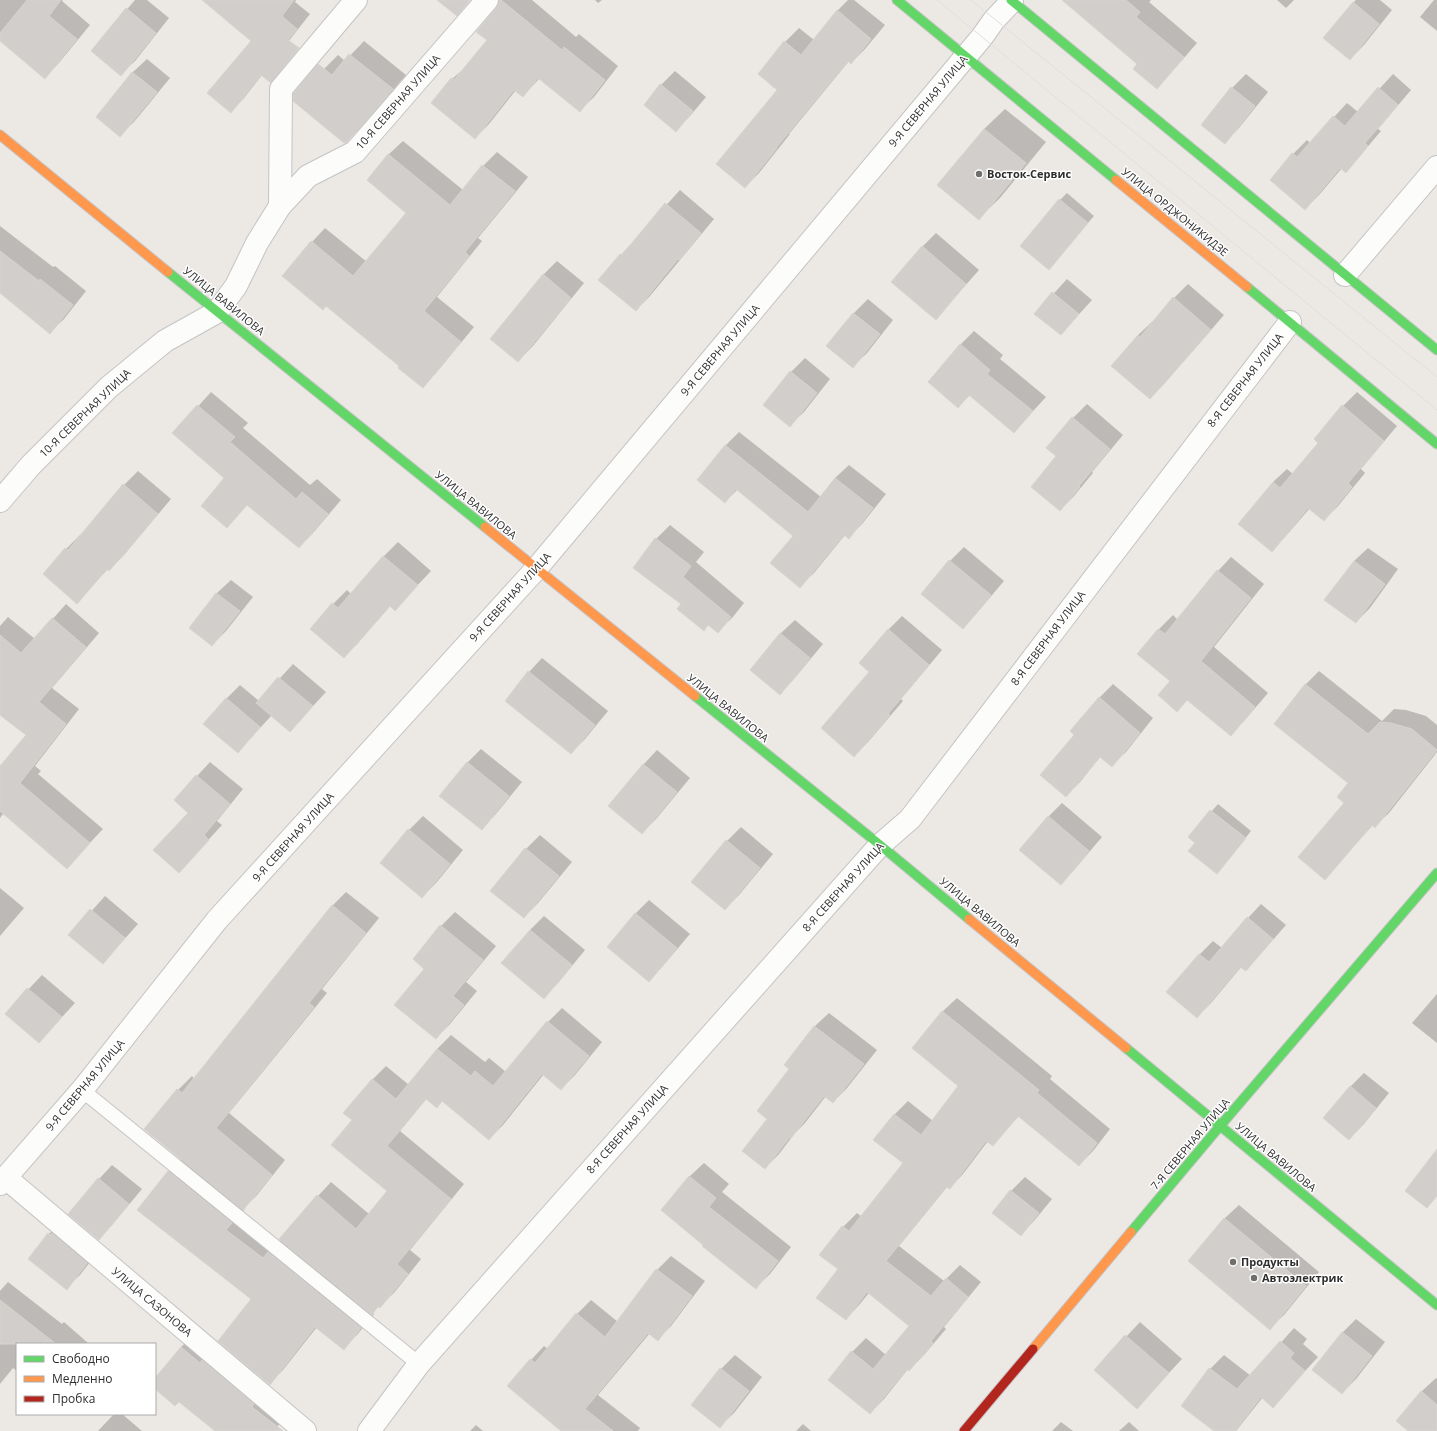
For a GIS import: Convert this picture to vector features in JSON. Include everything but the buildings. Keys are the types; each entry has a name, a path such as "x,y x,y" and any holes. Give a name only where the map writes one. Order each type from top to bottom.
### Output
{"main road":[{"name":"УЛИЦА ОРДЖОНИКИДЗЕ","path":"897,0 1437,444"},
{"path":"1011,1 1437,350"},
{"name":"УЛИЦА ВАВИЛОВА","path":"0,135 217,312 880,845 1437,1305"},
{"name":"7-Я СЕВЕРНАЯ УЛИЦА","path":"964,1431 1220,1126 1437,873"}],"street":[{"path":"280,206 281,89 356,0"},
{"name":"10-Я СЕВЕРНАЯ УЛИЦА","path":"0,501 31,465 109,387 165,341 217,312 236,286 257,243 280,206 308,176 355,152 487,0"},
{"name":"9-Я СЕВЕРНАЯ УЛИЦА","path":"2,1178 82,1090 217,920 536,569 1011,1"},
{"path":"1345,275 1437,167"},
{"name":"8-Я СЕВЕРНАЯ УЛИЦА","path":"369,1431 419,1364 880,845 910,819 1290,322"},
{"name":"УЛИЦА САЗОНОВА","path":"2,1178 305,1431"}],"lane":[{"path":"82,1090 419,1364"}],"tram line":[{"path":"937,0 1437,410"},
{"path":"971,0 1437,377"}],"traffic: fast":[{"path":"897,0 1116,180"},
{"path":"1011,0 1437,350"},
{"path":"168,272 485,527"},
{"path":"1247,287 1437,444"},
{"path":"695,696 880,845 969,919"},
{"path":"1131,1232 1437,873"},
{"path":"1126,1048 1437,1305"}],"traffic: slow":[{"path":"0,135 168,272"},
{"path":"1116,180 1247,287"},
{"path":"485,527 695,696"},
{"path":"969,919 1126,1048"},
{"path":"1033,1349 1131,1232"}],"traffic: jam":[{"path":"964,1431 1033,1349"}],"place":[{"name":"Восток-Сервис","path":"979,174"},
{"name":"Продукты","path":"1233,1262"},
{"name":"Автоэлектрик","path":"1254,1278"}]}
